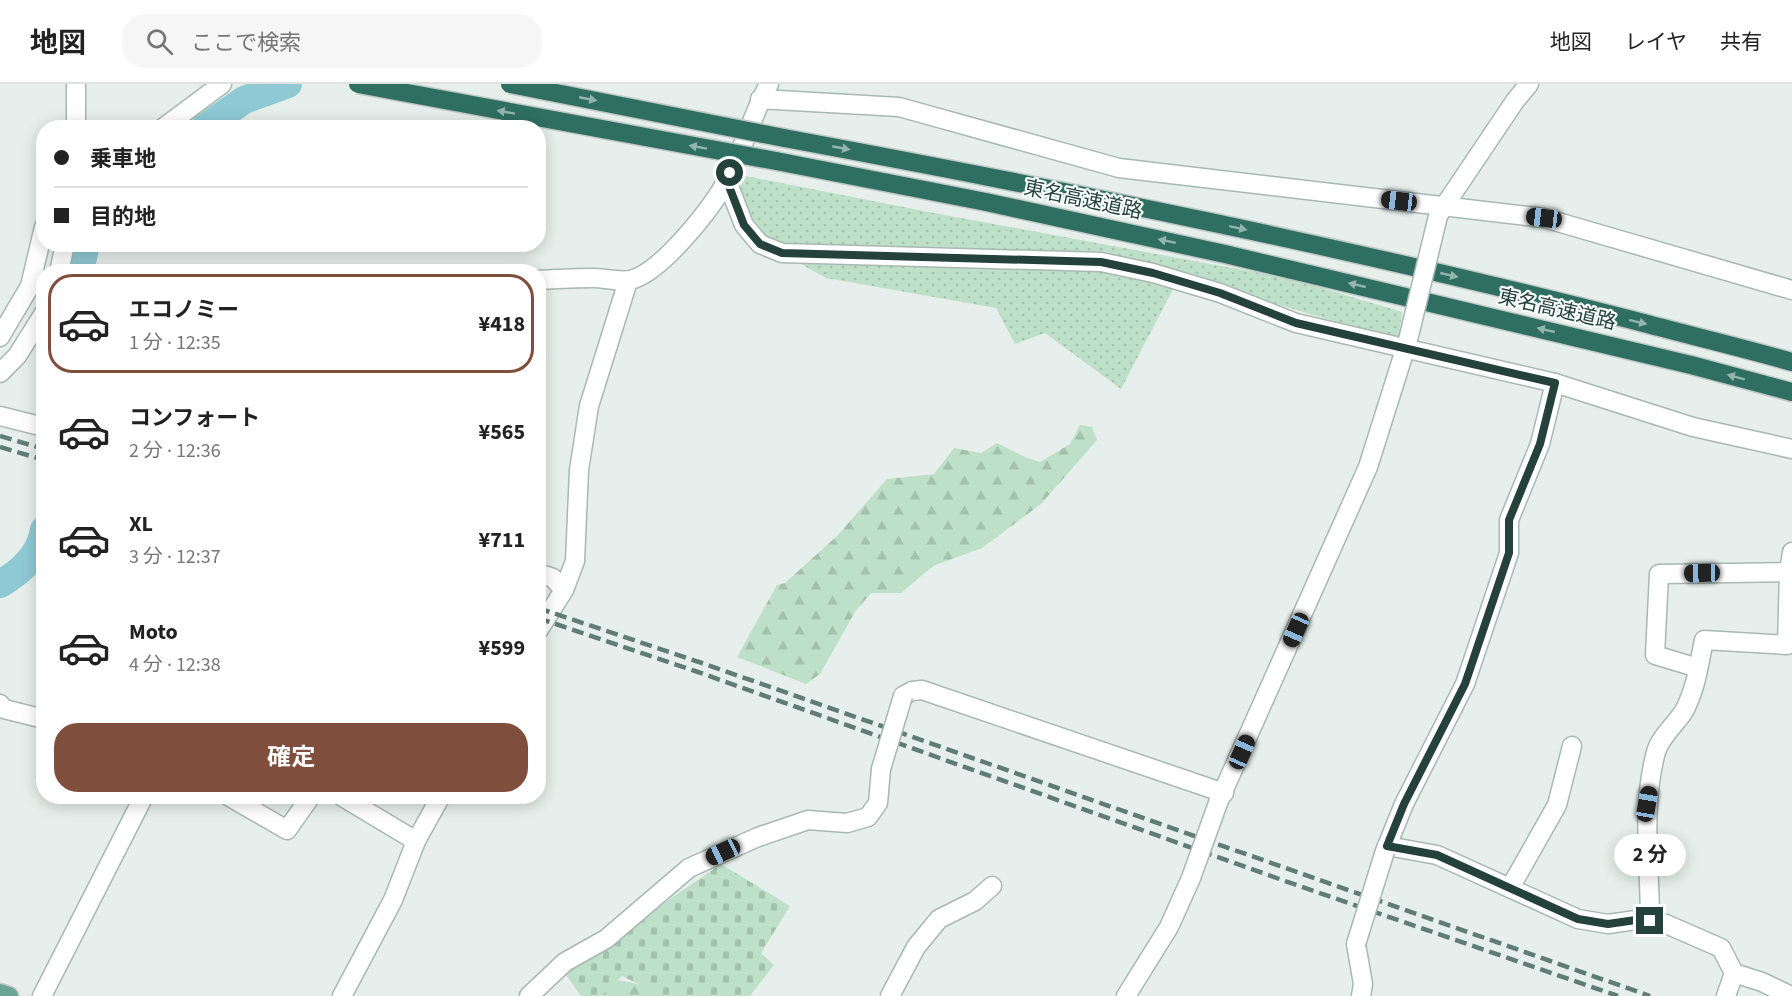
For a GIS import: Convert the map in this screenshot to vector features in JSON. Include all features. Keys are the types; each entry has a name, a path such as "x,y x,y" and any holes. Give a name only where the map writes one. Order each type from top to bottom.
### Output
{"highway":[{"name":"東名高速道路","path":"358,84 986,202 1225,254 1691,365 1792,392"},
{"name":"東名高速道路","path":"510,84 978,174 1330,247 1545,298 1792,362"}],"main road":[{"path":"0,993 9,996"}],"street":[{"path":"76,84 76,120"},
{"path":"174,120 222,84"},
{"path":"1126,996 1170,927 1221,798 1368,467 1407,345 1442,211 1515,101 1529,84"},
{"path":"546,280 593,278 628,281 644,276 665,259 696,224 727,181 765,92 899,107 1119,168 1442,211 1544,218 1792,290"},
{"path":"727,181 744,225 760,244 782,253 1101,262 1153,273 1220,293 1296,323 1407,345 1555,383 1694,428 1792,449"},
{"path":"0,337 30,286 38,252"},
{"path":"546,618 564,590 575,561 579,470 589,406 628,281"},
{"path":"0,373 17,356 36,326"},
{"path":"1361,996 1363,984 1356,944 1386,848 1404,804 1465,684 1509,553 1509,520 1540,444 1555,383"},
{"path":"0,416 36,425"},
{"path":"1791,996 1734,972 1721,948 1666,924 1650,921 1647,804 1656,749 1683,712 1695,687 1704,640 1787,645 1789,572 1792,552"},
{"path":"1698,668 1655,655 1659,574 1789,572"},
{"path":"546,576 553,578 564,590"},
{"path":"529,996 565,962 606,939 689,868 758,837 808,820 847,823 868,817 878,803 881,769 903,696 912,691 922,690 1221,798"},
{"path":"0,704 4,709 36,717"},
{"path":"1510,888 1557,805 1572,746"},
{"path":"42,996 140,804"},
{"path":"242,804 287,830 305,804"},
{"path":"354,804 416,841"},
{"path":"342,996 393,900 416,841 437,804"},
{"path":"1386,848 1437,855 1578,919 1608,924 1650,918"},
{"path":"890,996 916,947 939,919 975,901 992,886"},
{"path":"1726,996 1734,972"}],"green space":[{"path":"730,173 1292,279 1402,312 1399,336 1389,337 1180,276 1121,389 1045,333 1015,344 996,308 826,278 756,239"},
{"path":"1080,425 1092,427 1097,440 1041,504 982,548 933,566 901,593 871,593 855,612 820,674 806,684 737,657 777,585 785,583 837,536 887,479 934,474 954,448 981,453 997,443 1040,462 1070,444"},
{"path":"721,864 790,906 761,953 774,965 750,996 663,996 622,976 601,996 581,996 564,972"},
{"path":"618,980 647,986 669,996 600,996"}],"waterway":[{"path":"215,120 244,100 288,84"},
{"path":"82,264 84,252"},
{"path":"0,584 28,562 36,550"}],"railway":[{"path":"0,436 36,447"},
{"path":"0,447 36,458"},
{"path":"546,611 702,663 1650,996"},
{"path":"546,621 698,672 1285,881 1618,996"}],"route":[{"path":"730,173 727,181 744,225 760,244 782,253 1101,262 1153,273 1220,293 1296,323 1555,383 1540,444 1509,520 1509,553 1465,684 1404,804 1387,846 1437,855 1578,919 1608,924 1650,918 1650,921"}]}
